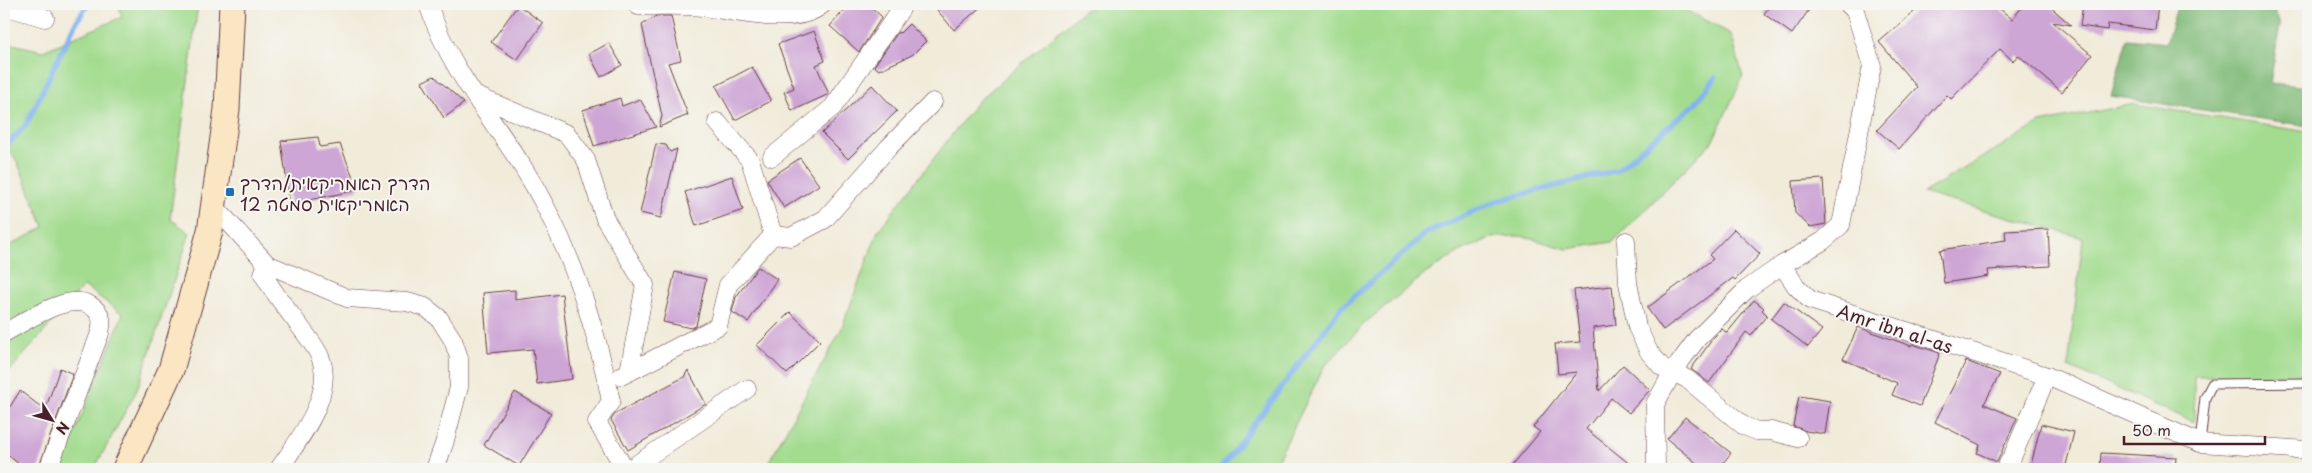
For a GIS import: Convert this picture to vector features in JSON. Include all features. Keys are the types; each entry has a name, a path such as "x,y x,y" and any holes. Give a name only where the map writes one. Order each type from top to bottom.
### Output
{"main road":[{"path":"125,469 171,370 210,232 227,110 232,4"}],"street":[{"path":"428,4 438,34 474,95 522,165 553,222 582,290 611,401 597,422 624,469"},
{"path":"638,6 701,7 771,17 818,9 823,4"},
{"path":"772,157 833,107 901,9 896,4"},
{"path":"1656,469 1655,404 1672,372 1697,339 1748,290 1782,264 1823,241 1841,226 1872,66 1855,11 1848,4"},
{"path":"4,6 44,18"},
{"path":"474,95 567,134 586,160 605,219 645,285 629,372"},
{"path":"773,235 791,237 825,219 889,147 933,102"},
{"path":"717,122 750,160 773,235"},
{"path":"214,206 267,264 346,298 407,302 425,307 439,318 453,340 459,358 459,387 444,444 435,469"},
{"path":"607,385 718,326 728,285 773,235"},
{"path":"1626,241 1628,283 1637,327 1649,352 1662,367 1686,379 1706,393 1744,426 1757,431 1771,431 1798,438"},
{"path":"267,264 263,274 272,291 317,351 323,368 322,392 313,417 279,469"},
{"name":"Amr ibn al-as","path":"1782,264 1796,286 1810,300 2047,376 2200,443 2308,450"},
{"path":"4,333 61,303 80,301 93,306 100,314 102,322 100,333 48,469"},
{"path":"2005,469 2013,455 2047,376"},
{"path":"630,469 746,389"}],"lane":[{"path":"2200,443 2205,398 2212,384 2308,383"}],"green space":[{"path":"118,4 198,4 170,219 190,233 137,390 94,469 60,469 123,314 84,286 7,374 4,374 4,249 44,227 17,161 4,144 4,42 43,51 122,17"},
{"path":"1096,4 1674,4 1731,34 1743,77 1712,142 1613,242 1567,249 1521,236 1494,237 1459,252 1425,274 1366,322 1324,367 1273,469 765,469 841,330 878,231 977,102 1083,11"},
{"path":"2178,4 2273,4 2280,25 2270,83 2308,87 2308,126 2111,96 2127,39 2166,43"},
{"path":"2134,104 2308,132 2308,375 2194,376 2194,422 2068,367 2083,238 1923,193 2040,123"}],"building":[{"path":"850,4 868,4 882,17 859,52 830,26"},
{"path":"932,4 984,4 954,30"},
{"path":"1771,4 1813,4 1792,34 1764,14"},
{"path":"1923,4 1994,4 2012,19 2025,4 2047,4 2071,25 2053,22 2092,55 2062,92 2018,55 2013,61 2000,49 1951,99 1947,95 1899,149 1877,130 1917,87 1879,42"},
{"path":"2083,4 2158,4 2155,30 2108,24 2107,30 2080,26"},
{"path":"518,5 543,23 517,60 491,42"},
{"path":"656,16 671,16 681,60 668,63 688,115 659,127 662,116 642,25"},
{"path":"909,24 926,41 912,55 879,70 874,66 898,32 900,33"},
{"path":"814,31 825,61 816,65 829,94 792,111 784,92 794,88 778,44"},
{"path":"609,43 622,65 601,77 589,54"},
{"path":"752,67 771,101 735,120 716,86"},
{"path":"434,76 464,103 444,118 422,82"},
{"path":"872,85 897,111 848,159 822,133"},
{"path":"620,98 622,106 640,99 656,127 594,146 583,110"},
{"path":"318,137 320,147 340,144 358,190 290,204 281,141"},
{"path":"656,144 666,145 670,152 677,149 661,218 640,213"},
{"path":"800,158 819,185 784,208 767,180"},
{"path":"732,176 743,210 696,226 685,192"},
{"path":"1823,179 1826,224 1810,227 1795,213 1793,181"},
{"path":"1734,229 1760,254 1735,280 1733,278 1663,330 1647,308 1713,259 1709,255"},
{"path":"2048,229 2050,266 1988,270 1989,276 1944,283 1940,250 2006,240 2005,231"},
{"path":"758,267 777,279 748,322 732,312 736,297"},
{"path":"675,272 706,279 696,326 691,328 663,322"},
{"path":"1612,286 1616,325 1593,328 1599,391 1623,365 1650,390 1629,413 1611,398 1586,429 1636,469 1509,469 1540,432 1533,427 1577,372 1558,374 1555,344 1580,342 1574,290"},
{"path":"515,290 515,300 562,294 572,379 537,384 533,349 488,353 483,293"},
{"path":"1754,300 1764,308 1762,310 1767,315 1751,336 1746,332 1709,383 1691,369 1714,337 1722,329 1727,333"},
{"path":"1784,302 1822,330 1808,347 1771,319"},
{"path":"790,312 820,341 787,374 757,345"},
{"path":"1858,327 1911,346 1912,344 1940,353 1920,406 1892,395 1897,383 1843,359"},
{"path":"1966,361 2000,374 1984,404 2017,418 1997,462 1977,453 1980,445 1935,422"},
{"path":"60,368 73,374 38,469 25,469 4,452 4,416 20,391 45,410"},
{"path":"688,370 706,404 628,450 611,420 616,413 684,377"},
{"path":"515,392 551,413 519,466 484,445"},
{"path":"1799,396 1830,401 1825,434 1806,431 1793,426"},
{"path":"1685,417 1731,453 1718,469 1704,469 1667,439"},
{"path":"2041,424 2074,432 2065,469 2030,469"},
{"path":"2101,453 2176,457 2175,469 2100,469"}],"waterway":[{"path":"4,148 26,125 75,24 88,4"},
{"path":"1220,469 1341,308 1426,233 1497,201 1617,170 1696,103 1715,78"}],"place":[{"name":"הדרך האמריקאית/הדרך האמריקאית סמטה 12","path":"230,192"}]}
